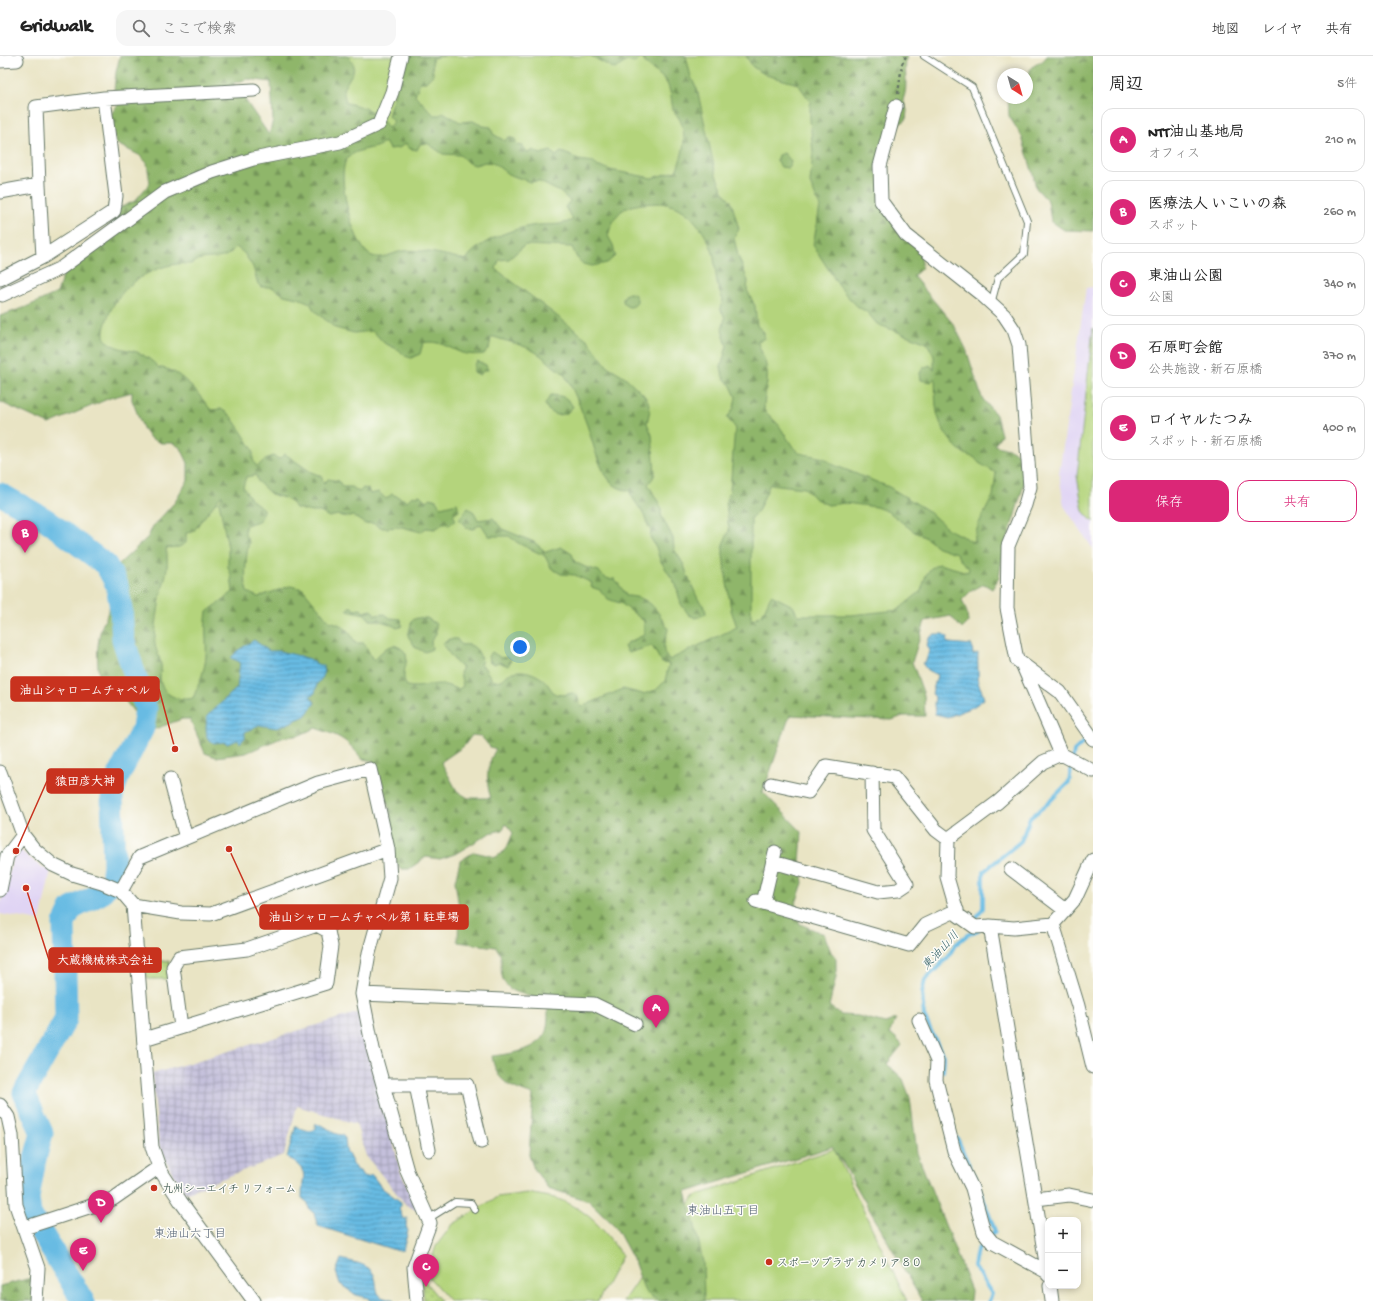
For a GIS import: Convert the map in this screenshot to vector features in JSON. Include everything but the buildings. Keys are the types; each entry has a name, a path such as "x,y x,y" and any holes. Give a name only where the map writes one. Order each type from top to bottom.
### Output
{"street":[{"path":"1,292 61,268 165,192 212,172 253,159 340,142 379,124 392,92 401,56"},
{"path":"0,61 17,60"},
{"path":"42,257 36,106 104,98 254,90"},
{"path":"0,279 42,257 114,211 116,196 104,98"},
{"path":"896,106 880,166 881,201 906,235 1004,315 1014,330 1019,345 1030,487 1025,505 1008,546 1007,608 1017,660 1060,692 1093,739"},
{"path":"0,192 39,185"},
{"path":"1022,664 1063,755 1093,771"},
{"path":"948,838 998,802 1043,762 1063,755"},
{"path":"770,784 808,792 826,766 894,777 936,830 948,838"},
{"path":"121,891 140,857 318,783 370,769 388,849 390,878 369,953 362,994 383,1084 407,1171 430,1223 414,1267 417,1301"},
{"path":"0,772 22,835 34,849 53,865 72,874 102,883 121,891 133,905 152,1147 160,1167 181,1202 254,1301"},
{"path":"872,773 873,830 907,884 898,890 878,892 774,857 759,902 909,945 925,925 957,910"},
{"path":"170,779 186,838"},
{"path":"0,890 8,856 22,835"},
{"path":"948,838 947,877 958,915 975,927 990,926 1014,928 1053,924 1075,899 1093,860"},
{"path":"133,905 181,914 211,914 388,849"},
{"path":"1012,869 1066,910"},
{"path":"1053,924 1078,1006 1093,1067"},
{"path":"144,1039 326,983 331,946 328,931 317,925 247,949 179,957 173,967 181,1027"},
{"path":"990,926 1045,1254"},
{"path":"362,994 594,1004 635,1024"},
{"path":"919,1020 937,1061 936,1080 954,1151 972,1188 988,1237 1045,1271"},
{"path":"383,1084 467,1085 481,1142"},
{"path":"416,1085 429,1150"},
{"path":"0,1105 8,1117 12,1135 16,1205 26,1227 38,1268 36,1301"},
{"path":"26,1227 113,1199 160,1167"},
{"path":"1036,1199 1069,1195 1093,1200"},
{"path":"1050,1289 1052,1301"}],"lane":[{"path":"924,56 972,87 1027,222 1024,254 998,278 991,304"},
{"path":"428,1219 455,1202 471,1203 475,1210"}],"path":[{"path":"896,106 902,64 906,56"}],"shaded area":[{"path":"1093,287 1093,549 1064,506 1059,474 1086,288"},
{"path":"20,850 42,868 51,870 40,921 0,914 0,905 14,855"},
{"path":"360,1012 401,1173 420,1212 406,1205 366,1156 356,1124 297,1106 284,1155 185,1193 171,1171 159,1144 152,1074"}],"green space":[{"path":"120,56 348,56 354,65 353,72 343,89 346,103 370,111 380,118 388,128 394,121 388,116 405,56 444,56 432,58 433,75 426,82 420,82 415,95 434,115 440,115 443,112 460,122 473,121 483,126 491,127 493,134 505,141 508,137 515,139 517,145 523,146 528,153 534,150 540,154 551,151 556,156 561,152 578,160 594,162 598,167 652,178 676,171 681,159 684,141 683,128 673,109 668,85 644,62 642,58 634,63 627,61 615,69 591,56 686,56 691,77 697,89 716,175 724,193 731,201 739,229 734,238 738,256 748,281 747,290 755,306 757,326 764,332 764,339 757,341 765,360 767,371 764,410 778,424 793,447 799,453 824,458 834,465 889,487 927,510 948,529 973,542 979,523 993,496 996,473 979,463 974,457 963,453 958,449 949,439 942,427 937,412 935,378 931,382 921,380 920,373 923,368 930,365 934,370 934,356 927,343 877,324 867,312 858,307 848,297 839,286 813,245 820,207 810,183 813,153 810,101 798,84 766,75 753,67 746,56 907,56 906,89 903,100 907,110 906,120 898,125 888,153 884,195 902,222 918,240 922,263 921,269 913,276 954,325 966,349 982,398 996,415 1001,435 994,445 1012,450 1021,457 1025,481 1002,558 999,578 992,589 984,584 971,591 962,600 967,613 968,623 962,629 951,616 925,621 912,662 924,695 925,716 903,716 892,720 790,715 763,792 802,832 800,863 803,883 795,906 800,924 824,934 831,952 836,958 836,977 829,1006 841,1015 858,1016 885,1023 896,1019 889,1034 895,1037 902,1045 887,1064 903,1079 910,1098 917,1153 971,1291 970,1301 922,1301 844,1165 832,1147 686,1192 703,1262 704,1301 658,1301 645,1292 634,1261 615,1226 589,1201 548,1188 534,1169 529,1155 533,1095 517,1089 505,1082 497,1072 494,1065 492,1056 525,1050 542,1039 547,1029 548,1017 548,1009 533,998 510,989 504,982 501,972 501,958 496,947 458,942 459,907 455,881 460,861 474,852 496,857 506,850 513,833 506,824 502,830 490,833 455,854 440,859 426,857 409,869 400,869 394,860 391,816 382,782 373,761 362,759 351,746 342,739 315,728 300,735 281,738 246,753 216,757 205,753 190,719 182,719 152,730 138,717 123,698 112,697 105,691 99,674 97,655 99,636 108,613 110,603 106,576 148,537 153,526 175,502 188,480 188,463 181,448 173,443 161,443 150,438 143,428 132,400 132,392 110,398 49,424 0,402 0,316 26,307 57,293 63,275 82,262 111,230 117,209 135,201 150,183 147,163 139,155 115,143 111,114 124,96 114,90","holes":["248,79 271,82 273,120 269,135 235,85 230,84","385,142 389,149 399,148 406,143 408,148 417,150 420,144 427,143 443,154 460,155 467,162 475,165 485,162 495,164 508,174 530,182 538,181 560,192 570,201 565,207 573,220 560,224 521,228 499,236 479,247 471,253 466,260 434,253 410,250 382,257 374,257 364,249 352,224 343,179 344,167 347,159 351,155 376,147","662,203 680,209 698,225 707,238 713,252 718,285 723,300 720,308 725,318 722,330 727,346 721,367 723,377 731,386 736,397 734,408 727,418 735,427 730,491 726,504 729,531 723,544 723,555 731,610 737,627 669,660 664,652 668,629 657,610 642,599 627,596 615,579 606,578 599,571 575,562 572,554 561,547 546,552 534,542 502,529 493,518 478,520 474,512 468,508 459,519 466,527 473,529 481,524 489,536 509,536 518,543 545,556 551,568 561,574 575,575 592,583 591,587 600,590 608,599 622,604 644,621 644,635 627,643 624,647 628,653 652,646 662,663 669,664 665,681 656,690 643,694 623,689 581,707 577,695 572,693 563,695 555,694 545,681 529,672 517,671 506,676 502,680 493,681 484,667 480,665 482,661 477,650 469,645 461,645 457,639 450,639 442,644 458,665 463,667 460,673 463,686 459,689 440,684 416,687 407,686 404,680 407,658 402,649 394,645 386,648 373,660 364,643 355,643 351,634 345,628 329,621 303,589 290,586 258,597 247,592 246,567 249,542 245,535 245,526 258,521 262,517 263,509 251,499 243,487 246,477 256,475 258,482 271,494 287,499 296,508 311,512 320,512 329,517 338,515 346,517 353,516 365,524 372,523 383,528 402,527 421,532 426,528 435,529 443,524 449,525 456,520 453,515 459,511 457,503 441,507 436,500 431,498 426,501 420,495 411,497 407,501 392,494 386,499 379,492 370,494 368,489 363,488 359,492 352,487 342,487 339,481 328,479 324,483 321,476 311,472 285,454 279,459 274,456 265,459 257,467 253,460 253,450 230,415 221,409 211,410 188,383 174,372 159,368 149,359 137,352 109,343 104,335 105,326 113,307 119,297 135,281 166,266 190,264 201,259 223,257 236,247 244,253 253,267 258,284 261,287 272,287 284,295 310,303 314,310 335,328 354,333 373,331 384,343 399,350 405,356 411,358 420,354 423,343 428,342 438,343 465,354 484,354 489,349 491,338 494,337 532,350 562,372 566,378 580,406 600,465 612,483 620,488 629,490 651,531 650,537 656,547 660,560 676,585 681,604 689,615 696,618 706,614 705,608 698,599 684,565 674,549 673,538 661,515 661,507 648,484 655,473 652,435 647,423 650,410 648,401 643,394 624,376 607,366 588,340 496,269 499,260 509,259 525,245 572,247 577,258 583,264 592,266 607,263 615,256 613,245 608,236 611,225 621,212 634,205","770,484 805,488 814,498 828,505 846,503 876,507 889,512 913,531 938,547 956,553 960,560 969,568 968,572 939,564 931,568 926,575 921,591 898,610 851,615 798,615 793,606 771,595 762,615 751,620 751,518 758,511","221,496 223,496 219,502 228,548 228,567 231,575 233,592 207,612 206,656 203,672 193,698 182,699 176,698 167,693 161,683 161,668 155,644 155,631 167,569 166,548 179,547 186,543 186,533 193,532","472,735 481,736 490,747 496,749 491,760 488,773 488,786 491,798 468,798 457,791 441,762 464,746"]},
{"path":"314,56 837,56 823,155 932,314 1007,474 979,571 627,744 218,696 164,711 142,664 147,549 204,468 168,393 86,356 113,240 246,210"},
{"path":"1047,56 1093,56 1093,231 1064,230 1051,221 1048,201 1036,188 1022,137 1009,116 1008,104 1033,104 1033,68 1031,68 1043,61"},
{"path":"784,153 791,161 788,168 781,167 777,161 778,155"},
{"path":"630,293 635,295 637,300 635,305 630,307 625,305 623,300 625,295"},
{"path":"1093,328 1093,522 1083,511 1077,476"},
{"path":"477,361 486,365 488,370 484,370 480,375 474,372 474,366"},
{"path":"551,395 564,397 573,407 566,414 556,415 548,410 545,404"},
{"path":"349,607 352,607 354,610 361,609 363,612 372,610 375,615 385,614 390,618 401,619 402,626 397,628 384,622 370,620 365,614 347,610"},
{"path":"417,618 427,618 436,624 436,634 431,641 432,649 425,652 416,648 408,636 412,620"},
{"path":"492,652 501,658 508,657 511,660 508,666 499,662 494,664 490,663 488,656"},
{"path":"146,961 169,961 171,979 147,979"},
{"name":"スポーツプラザ カメリア８０","path":"834,1149 907,1301 623,1301 695,1196"},
{"path":"527,1193 558,1199 578,1209 595,1222 622,1256 598,1301 450,1301 427,1275 436,1246 452,1225 497,1197"},
{"path":"35,1277 33,1301 0,1301 0,1286"},
{"path":"422,1278 441,1301 424,1301"}],"water":[{"path":"935,634 943,634 949,638 946,641 949,643 972,645 973,655 978,653 978,683 984,699 973,707 948,717 935,714 935,697 932,694 937,675 927,670 922,663 926,661 929,651 927,645 929,638"},
{"path":"254,640 269,651 279,651 300,656 324,666 323,677 317,684 315,693 310,696 315,703 305,716 287,724 277,728 259,725 245,732 245,738 240,743 238,740 227,744 225,742 214,743 207,738 207,716 237,688 240,662 231,658 237,651"},
{"path":"314,1124 324,1126 334,1133 342,1135 345,1138 346,1150 356,1170 360,1171 362,1175 367,1177 372,1175 382,1188 401,1202 401,1206 399,1208 403,1219 407,1218 406,1226 408,1231 403,1250 398,1251 318,1226 314,1213 309,1209 308,1203 302,1198 304,1174 295,1162 287,1157 296,1125 303,1130 308,1131 316,1129"},
{"path":"341,1259 367,1267 373,1273 379,1294 382,1297 393,1299 394,1301 371,1301 369,1298 356,1295 340,1284 336,1272"}],"waterway":[{"path":"0,494 45,519 106,565 117,585 121,609 123,639 146,709 143,728 118,777 112,795 114,866 112,880 100,894 71,909 64,924 66,1019 24,1093 42,1133 35,1159 28,1198 30,1214 83,1301"},
{"name":"東油山川","path":"979,922 975,920 983,908 983,872 1021,841 1030,818 1047,804 1069,782 1074,751 1087,739"},
{"name":"東油山川","path":"943,1071 944,1058 924,1016 922,993 925,980 948,957 955,945 967,935 978,930"},
{"name":"東油山川","path":"957,1138 980,1190 995,1231 977,1250 974,1266 992,1294 989,1301"}],"place":[{"name":"医療法人 いこいの森","path":"25,553"},
{"name":"油山シャロームチャペル","path":"175,749"},
{"name":"油山シャロームチャペル第１駐車場","path":"229,849"},
{"name":"猿田彦大神","path":"16,851"},
{"name":"大蔵機械株式会社","path":"26,888"},
{"name":"NTT油山基地局","path":"656,1028"},
{"name":"九州シーエイチ リフォーム","path":"154,1188"},
{"name":"石原町会館","path":"101,1223"},
{"name":"スポーツプラザ カメリア８０","path":"769,1262"},
{"name":"ロイヤルたつみ","path":"83,1271"},
{"name":"東油山公園","path":"426,1287"}],"district":[{"name":"東油山五丁目","path":"723,1210"},
{"name":"東油山六丁目","path":"190,1233"}]}
